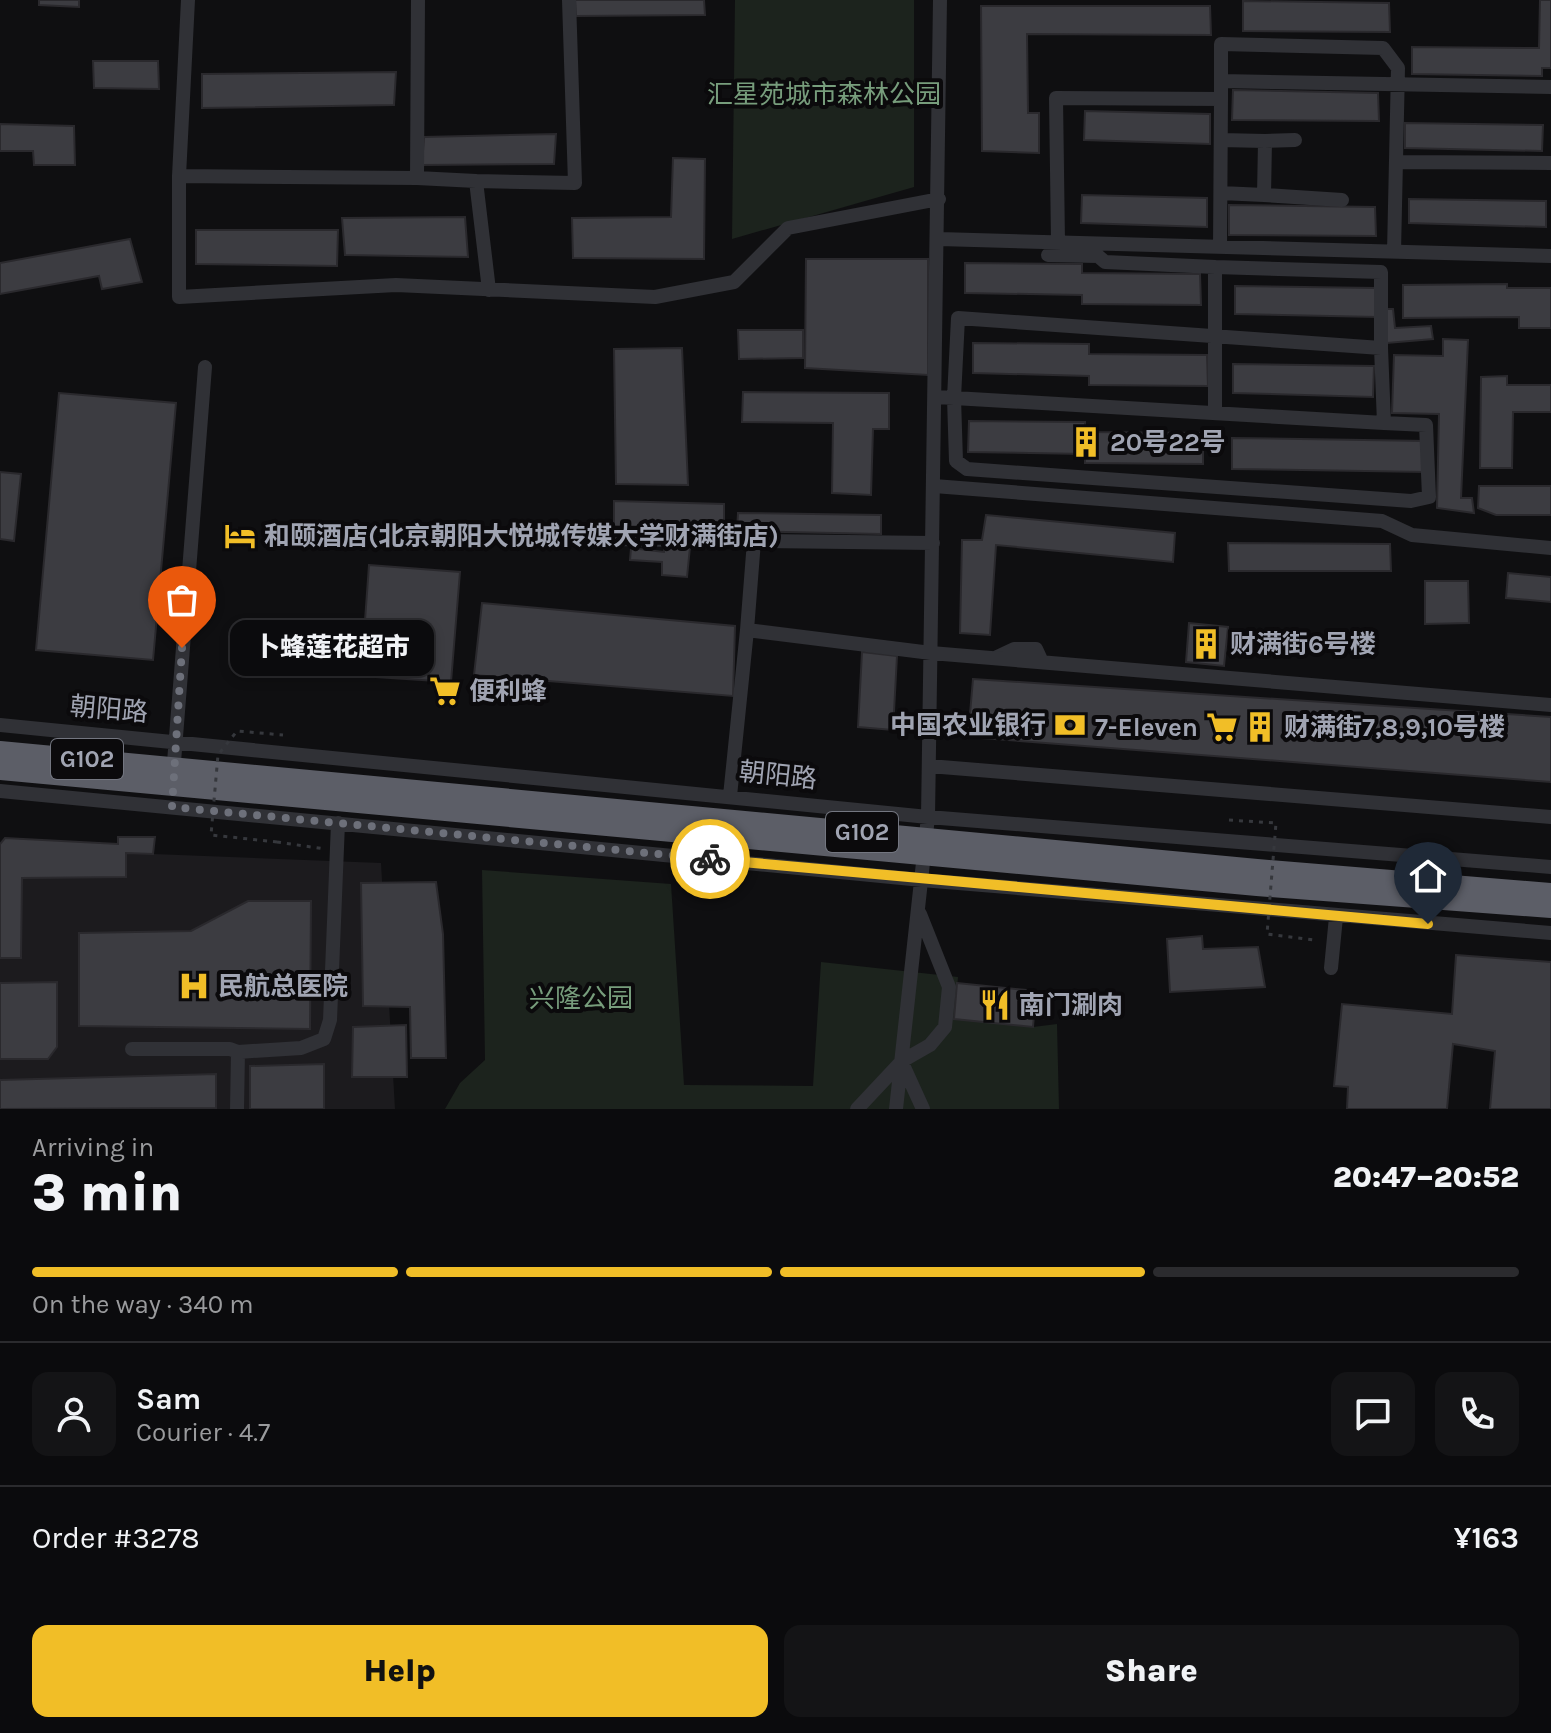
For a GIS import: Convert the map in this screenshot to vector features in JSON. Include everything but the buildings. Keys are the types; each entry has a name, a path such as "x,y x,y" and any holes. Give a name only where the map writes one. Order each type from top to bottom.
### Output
{"highway":[{"name":"朝阳路","path":"0,751 173,787"},
{"name":"朝阳路","path":"0,770 173,787 925,847 1551,893"},
{"name":"朝阳路","path":"925,847 1551,908"}],"street":[{"path":"188,0 179,176 179,297 396,285 655,297 705,290 734,282 788,228 939,199"},
{"path":"417,178 418,0"},
{"path":"179,176 575,183 569,0"},
{"path":"896,1109 928,817 939,239 940,0"},
{"path":"1220,247 1221,44 1383,48 1398,68 1394,252"},
{"path":"1221,81 1551,87"},
{"path":"1058,242 1056,98 1221,99"},
{"path":"1221,140 1295,140"},
{"path":"1264,195 1265,141"},
{"path":"1396,162 1551,163"},
{"path":"476,181 489,290"},
{"path":"1221,193 1342,200"},
{"path":"939,239 1551,256"},
{"path":"1048,255 1215,267 1381,272 1384,423"},
{"path":"1215,267 1215,413"},
{"path":"936,397 954,398 1215,413 1384,423 1426,425 1429,497 1411,501 967,469 956,461 954,398 958,318 1381,348"},
{"path":"173,787 174,741 205,367"},
{"path":"934,486 1382,521 1412,535 1551,548"},
{"path":"536,538 933,543"},
{"path":"730,796 754,541"},
{"path":"747,630 931,653 1551,705"},
{"name":"朝阳路","path":"0,725 928,817 1551,867"},
{"path":"929,766 1551,817"},
{"name":"朝阳路","path":"0,791 173,787 338,823 922,880 1551,933"},
{"path":"132,1049 238,1052 301,1048 324,1039 330,1020 338,823"},
{"path":"857,1109 902,1061 930,1045 945,1027 949,987 920,912"},
{"path":"1331,968 1336,917"},
{"path":"237,1109 238,1052"},
{"path":"902,1061 923,1109"}],"path":[{"path":"283,735 237,731 218,755 211,835 337,850"},
{"path":"1229,820 1276,823 1267,934 1315,940"}],"shaded area":[{"name":"民航总医院","path":"0,848 381,863 395,1109 0,1109"}],"green space":[{"name":"汇星苑城市森林公园","path":"735,0 914,0 914,187 732,239"},
{"name":"兴隆公园","path":"482,870 671,884 684,1085 813,1086 821,962 958,977 954,1019 1033,1027 1057,1024 1059,1109 445,1109 460,1083 485,1060"}],"way so far":[{"path":"182,648 172,807 710,859"}],"place":[{"name":"20号22号","path":"1086,442"},
{"name":"和颐酒店(北京朝阳大悦城传媒大学财满街店)","path":"240,536"},
{"name":"财满街6号楼","path":"1206,644"},
{"name":"卜蜂莲花超市","path":"182,648"},
{"name":"便利蜂","path":"445,691"},
{"name":"中国农业银行","path":"1070,725"},
{"name":"7-Eleven","path":"1222,727"},
{"name":"财满街7,8,9,10号楼","path":"1260,727"},
{"name":"民航总医院","path":"194,986"},
{"name":"南门涮肉","path":"995,1005"}],"route":[{"path":"710,859 1428,924"}]}
